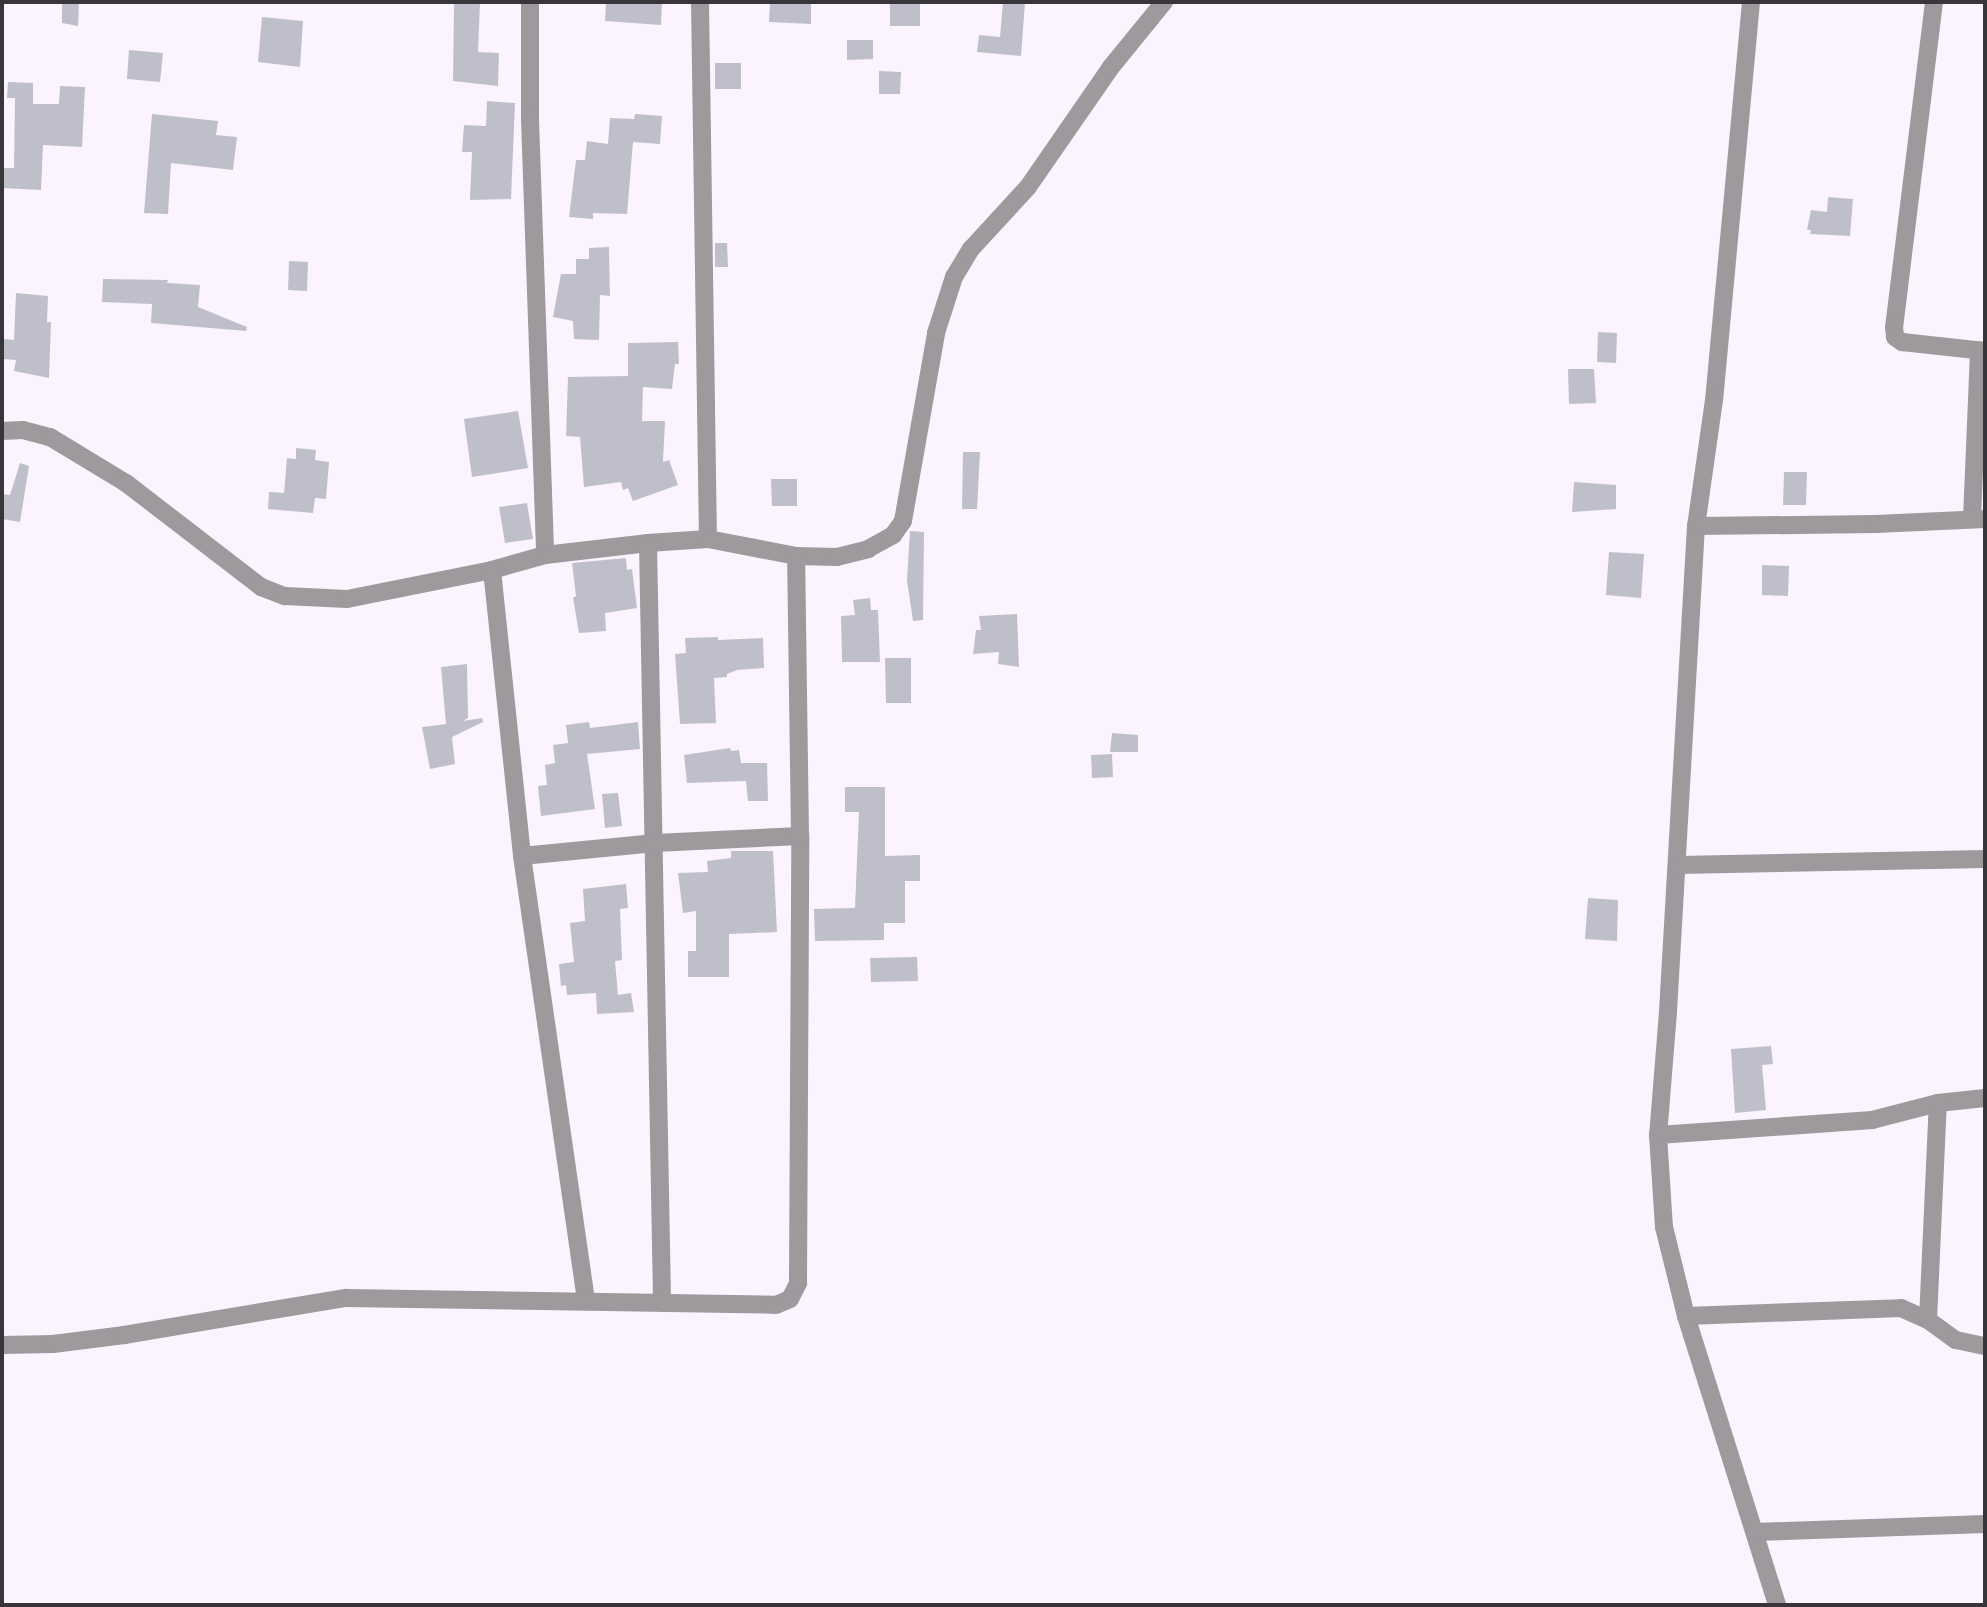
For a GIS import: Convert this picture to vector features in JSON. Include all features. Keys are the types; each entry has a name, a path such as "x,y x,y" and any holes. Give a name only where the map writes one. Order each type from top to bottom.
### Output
{"street":[{"path":"530,2 530,134 545,555"},
{"path":"700,2 708,539"},
{"path":"2,431 23,430 50,437 126,483 261,587 285,596 347,598 492,570 545,555 649,543 708,539 796,556 837,557 868,549 893,535 903,521 936,333 954,277 971,249 1028,187 1111,66 1164,2"},
{"path":"1751,2 1714,400 1696,526 1678,865 1658,1135 1664,1227 1686,1316 1777,1605"},
{"path":"1696,526 1875,524 1978,519 1982,351 1902,342 1895,337 1894,327 1934,2"},
{"path":"649,543 662,1303"},
{"path":"2,1345 53,1344 124,1335 346,1298 776,1305 790,1299 798,1283 800,836 796,556"},
{"path":"492,570 522,856 586,1301"},
{"path":"522,856 655,844 800,836"},
{"path":"1678,865 1985,859"},
{"path":"1658,1135 1872,1120 1938,1103 1985,1098"},
{"path":"1928,1320 1938,1103"},
{"path":"1686,1316 1901,1308 1928,1320 1956,1340 1985,1346"},
{"path":"1755,1532 1985,1524"}],"building":[{"path":"62,2 79,2 78,26 62,23"},
{"path":"454,2 480,3 478,52 499,53 498,86 453,81"},
{"path":"606,2 662,2 661,25 605,21"},
{"path":"770,2 811,2 811,24 769,22"},
{"path":"890,2 920,2 920,26 890,26"},
{"path":"1003,2 1025,2 1021,56 977,52 979,35 1000,37"},
{"path":"262,17 303,21 300,67 258,62"},
{"path":"847,40 873,40 873,59 847,60"},
{"path":"129,50 163,53 160,82 127,79"},
{"path":"715,63 741,63 741,89 715,89"},
{"path":"879,71 901,72 900,94 879,94"},
{"path":"8,82 33,83 33,104 59,104 60,86 85,87 82,147 43,145 41,190 2,188 3,168 14,168 15,98 7,98"},
{"path":"487,101 515,103 511,199 470,200 472,152 462,152 464,125 486,126"},
{"path":"152,114 218,121 216,135 237,137 233,170 171,163 168,214 144,213"},
{"path":"635,114 662,116 660,144 633,142 627,214 593,213 593,219 569,217 576,160 585,160 587,141 608,144 610,118 634,119"},
{"path":"1828,197 1853,199 1850,236 1810,234 1811,230 1807,230 1811,210 1827,212"},
{"path":"715,243 727,243 728,267 715,267"},
{"path":"609,247 610,296 600,295 599,340 574,339 573,321 553,317 561,274 576,274 576,259 589,259 589,248"},
{"path":"289,261 308,262 307,291 288,290"},
{"path":"103,279 168,280 167,283 200,285 198,307 247,327 246,331 151,323 152,304 102,302"},
{"path":"16,293 48,296 47,322 51,322 49,378 14,371 16,360 2,359 2,339 14,340"},
{"path":"1598,332 1617,333 1616,363 1597,362"},
{"path":"678,342 679,364 675,364 672,389 643,387 642,421 665,421 663,462 669,460 678,485 633,501 628,488 623,490 621,482 584,487 580,437 566,436 568,377 628,376 628,343"},
{"path":"1568,369 1594,369 1596,403 1569,404"},
{"path":"518,411 528,468 472,477 464,419"},
{"path":"296,448 316,450 315,460 329,462 326,499 315,498 313,513 268,509 269,492 284,493 287,458 296,459"},
{"path":"963,452 980,452 977,509 962,509"},
{"path":"20,463 29,466 20,522 2,519 2,494 10,495"},
{"path":"1784,472 1807,472 1806,505 1783,505"},
{"path":"771,479 797,479 797,506 772,506"},
{"path":"1574,482 1616,485 1616,509 1572,512"},
{"path":"527,503 533,539 505,543 499,507"},
{"path":"910,531 924,532 923,620 913,621 907,580"},
{"path":"1609,552 1644,554 1641,598 1606,595"},
{"path":"626,558 627,570 632,569 637,608 605,613 606,631 579,633 573,598 576,596 572,563"},
{"path":"1762,565 1789,566 1788,596 1762,595"},
{"path":"870,598 871,610 878,610 880,662 842,662 841,616 855,615 853,600"},
{"path":"1017,614 1019,667 998,664 999,652 973,654 976,630 981,630 979,616"},
{"path":"718,637 718,640 763,638 764,668 737,670 727,674 727,677 714,678 716,723 680,724 675,654 686,653 685,638"},
{"path":"885,658 911,658 911,703 886,703"},
{"path":"467,664 468,718 463,721 482,718 483,722 452,737 455,764 430,769 422,727 446,724 441,667"},
{"path":"589,722 590,728 638,722 640,749 587,754 595,809 541,816 538,786 547,785 545,765 555,763 553,745 568,743 566,725"},
{"path":"1112,733 1138,735 1138,752 1110,752"},
{"path":"730,748 731,751 739,750 741,763 767,763 768,801 748,801 746,781 687,783 684,755"},
{"path":"1112,754 1113,777 1092,778 1091,755"},
{"path":"845,787 885,787 885,856 920,855 920,881 905,881 905,923 884,923 884,940 815,941 814,909 855,908 859,812 845,812"},
{"path":"618,793 622,826 605,828 602,794"},
{"path":"731,851 773,851 777,932 729,934 729,977 688,977 688,951 696,951 696,911 683,913 678,873 708,872 707,861 731,858"},
{"path":"626,884 628,908 620,909 622,960 615,961 618,995 631,993 634,1012 597,1014 596,993 567,995 566,985 561,986 559,964 574,962 570,923 585,921 583,889"},
{"path":"1588,898 1618,900 1617,941 1585,939"},
{"path":"917,957 918,981 871,982 870,958"},
{"path":"1771,1046 1773,1064 1762,1065 1766,1110 1735,1113 1731,1049"}]}
